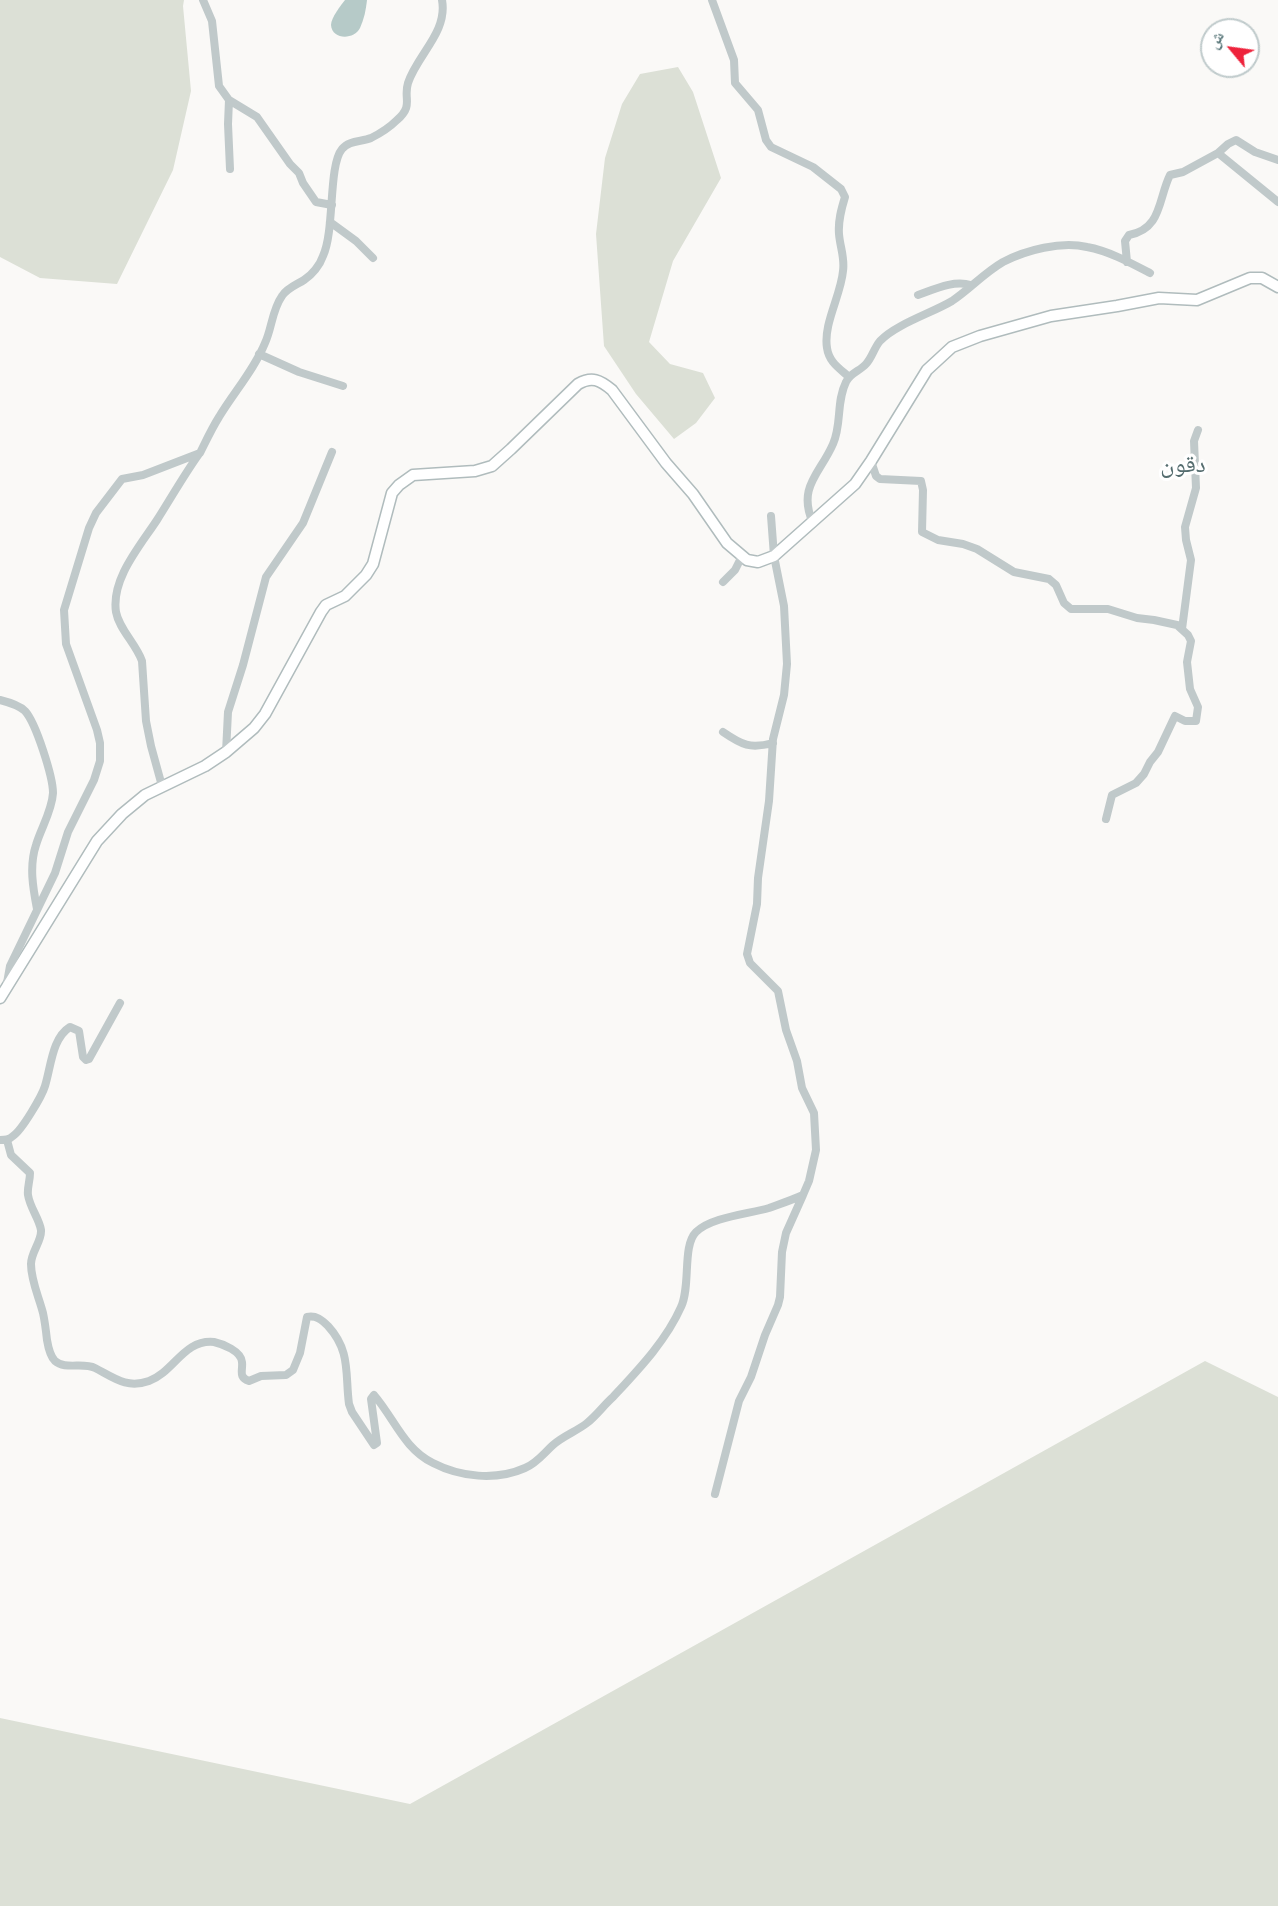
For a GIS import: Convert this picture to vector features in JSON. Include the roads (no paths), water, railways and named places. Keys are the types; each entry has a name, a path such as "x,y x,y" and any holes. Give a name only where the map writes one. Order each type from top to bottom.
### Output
{"main road":[{"path":"2,995 97,840 133,804 162,786 205,766 226,752 265,714 326,605 345,596 366,575 373,564 392,493 399,485 413,476 475,471 492,465 572,390 586,380 601,381 612,390 666,463 693,494 727,543 747,560 758,562 774,556 855,484 927,370 952,347 980,336 1051,316 1159,297 1197,300 1250,278 1262,278 1278,287"}],"street":[{"path":"203,0 212,21 219,86 229,100 257,117 290,164 299,172 303,183 316,202 332,205"},
{"path":"162,786 153,758 146,721 142,661 117,615 115,602 118,587 137,549 244,381 265,343 273,313 280,298 286,290 314,272 323,257 328,240 334,176 340,150 347,144 370,138 405,113 408,104 407,85 441,21 442,0"},
{"path":"712,0 734,60 735,83 758,110 766,140 779,152 813,167 841,189 845,197 838,221 844,257 843,272 826,333 831,360 849,377"},
{"path":"229,100 230,169"},
{"path":"1127,262 1125,242 1129,236 1140,233 1152,223 1170,175 1183,172 1218,153 1236,140 1256,152 1278,160"},
{"path":"1218,153 1278,202"},
{"path":"330,222 356,241 373,258"},
{"path":"813,523 807,511 810,484 834,443 838,430 839,403 843,389 849,377 867,364 873,350 882,339 920,316 951,301 1003,262 1021,254 1061,246 1086,246 1150,273"},
{"path":"918,295 947,285 962,283 971,285"},
{"path":"259,354 299,372 343,386"},
{"path":"1182,629 1191,560 1185,527 1196,488 1194,441 1198,430"},
{"path":"226,752 228,712 266,576 303,523 332,452"},
{"path":"2,995 10,966 55,873 68,832 94,780 100,761 97,730 72,665 64,627 64,610 69,590 89,528 96,513 122,479 143,475 200,453"},
{"path":"871,461 876,476 880,480 921,481 923,490 922,532 938,540 977,549 1014,572 1049,579 1056,585 1064,603 1071,609 1108,609 1137,618 1177,625 1188,635 1191,641 1187,662 1190,689 1198,707 1196,721 1185,721 1175,717 1144,774 1136,783 1112,795 1106,819"},
{"path":"716,1494 739,1401 751,1377 778,1305 782,1252 786,1233 809,1181 816,1150 814,1113 802,1088 778,991 750,963 747,954 757,904 758,878 764,848 772,743 784,695 787,664 784,606 774,556 771,516"},
{"path":"723,582 735,570 742,556"},
{"path":"0,700 24,710 34,727 50,770 52,801 35,847 33,864 33,886 37,909"},
{"path":"723,732 740,744 758,747 772,743"},
{"path":"120,1003 89,1059 82,1057 79,1031 70,1027 66,1030 55,1049 43,1093 16,1134 3,1140 10,1155 30,1173 28,1195 41,1231 32,1258 32,1274 54,1360 69,1365 91,1367 128,1385 157,1377 190,1348 203,1343 216,1342 230,1348 240,1356 241,1374 249,1381 261,1376 286,1375 293,1370 298,1361 307,1317 314,1316 323,1321 333,1332 344,1351 349,1404 374,1445 377,1443 370,1399 374,1395 388,1417 418,1454 432,1463 448,1470 478,1477 519,1470 532,1464 553,1444 591,1420 633,1375 659,1342 682,1306 686,1293 690,1244 699,1229 726,1218 770,1208 803,1195"}],"district":[{"name":"دقون","path":"1183,465"}]}
